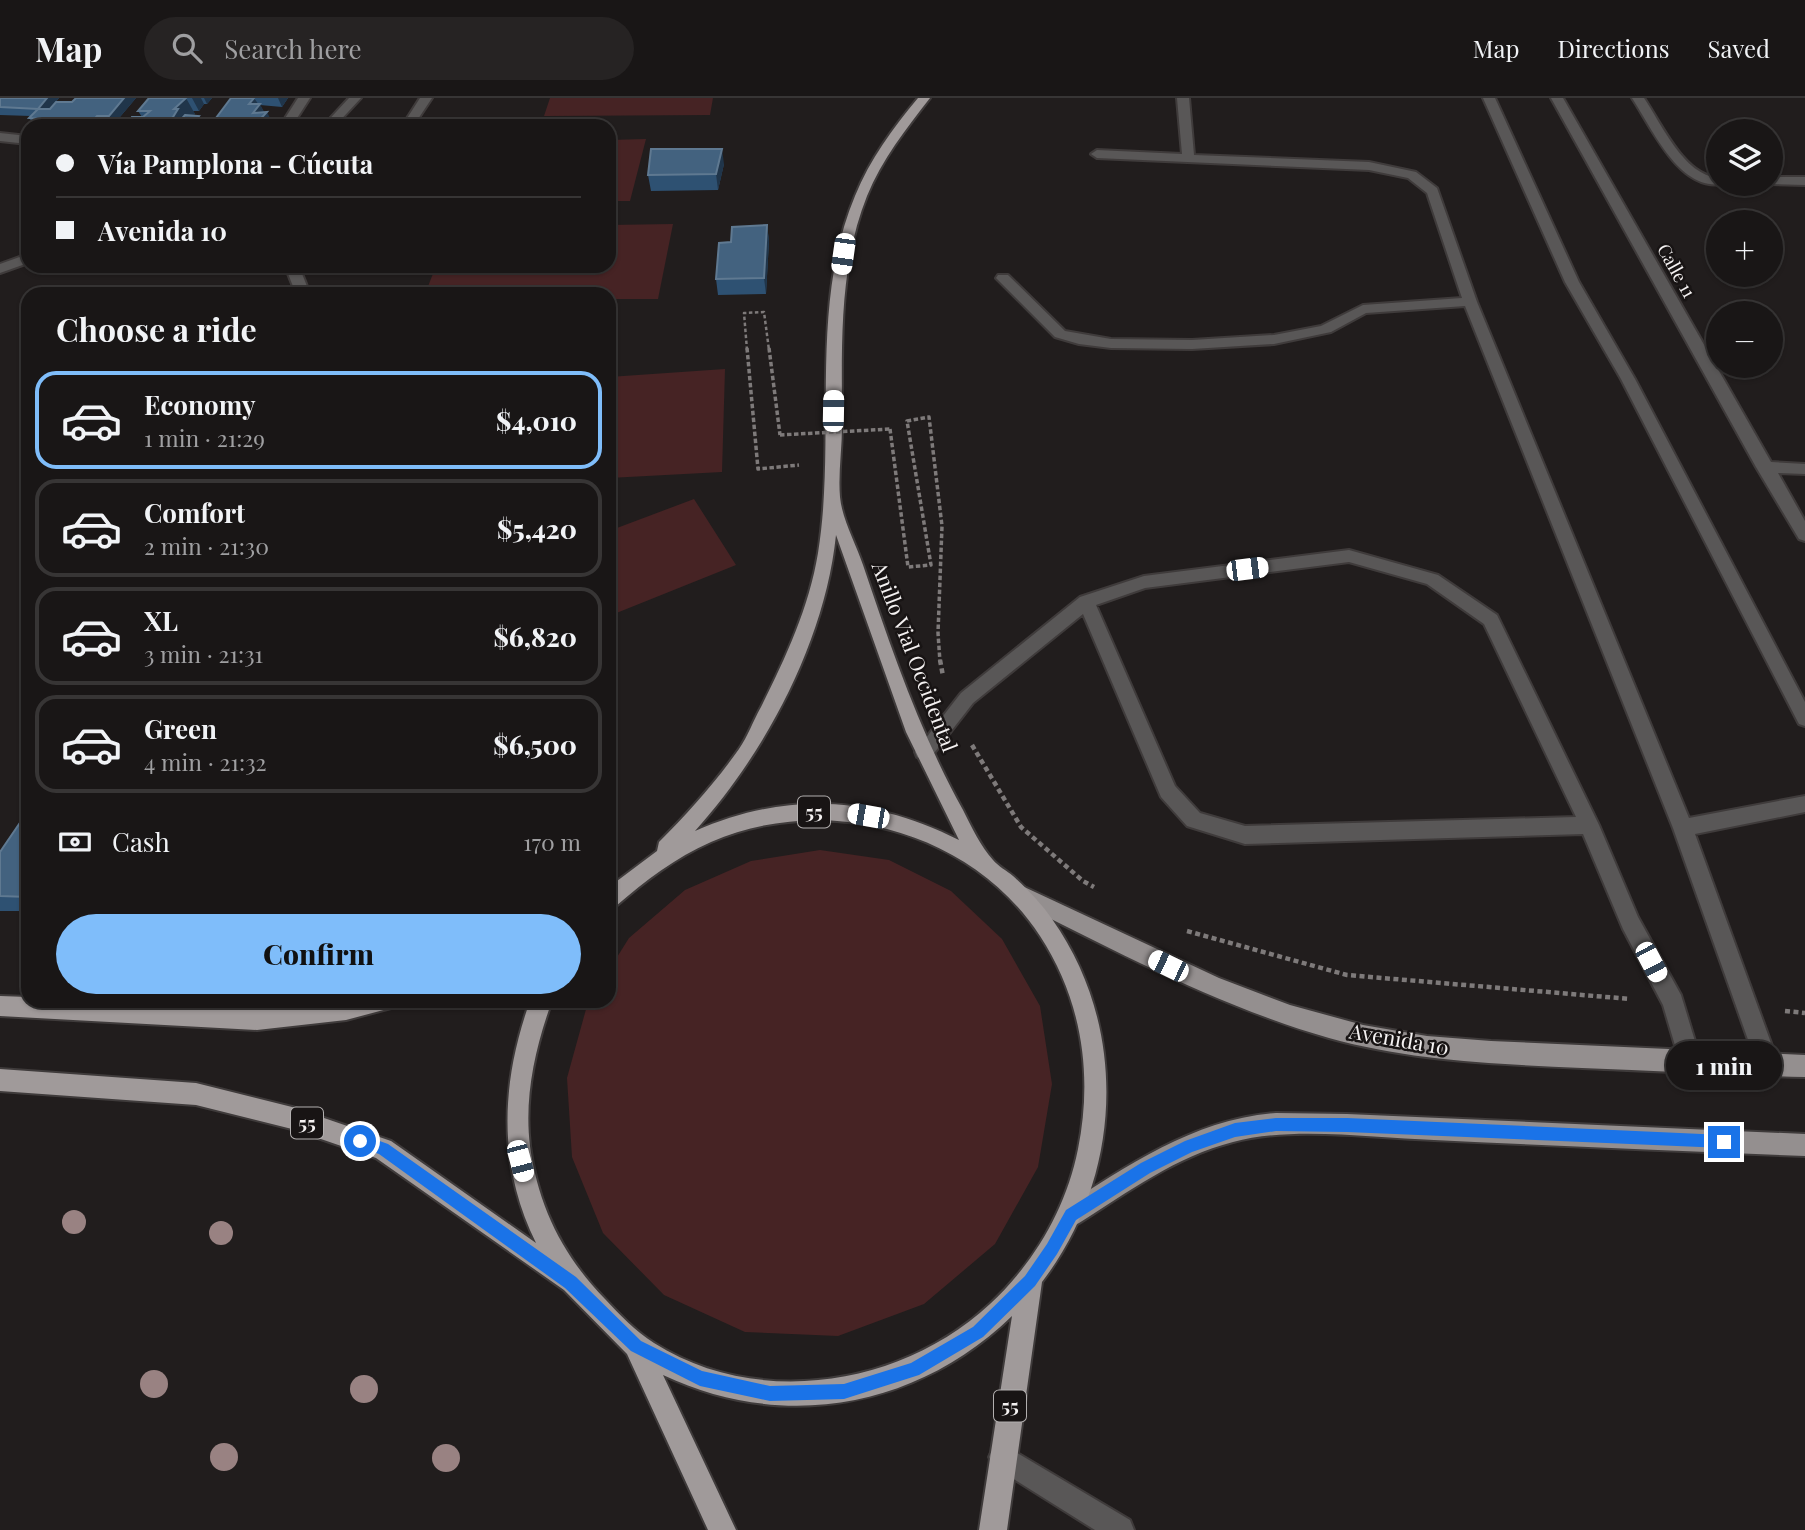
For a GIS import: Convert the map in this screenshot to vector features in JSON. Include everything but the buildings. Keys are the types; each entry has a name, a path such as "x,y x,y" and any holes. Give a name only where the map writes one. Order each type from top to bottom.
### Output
{"highway":[{"name":"Anillo Vial Occidental","path":"647,867 697,817 747,752 780,688 810,619 826,553 831,498 835,304 843,254 870,177 885,149 924,98"},
{"name":"Anillo Vial Occidental","path":"831,498 893,678 924,752 958,823 985,864"},
{"name":"55","path":"0,1080 196,1094 292,1118 383,1149 570,1283 636,1346 700,1378 770,1394 844,1391 914,1370 978,1332 1030,1281 1052,1249 1071,1215 1094,1144 1098,1072 1086,1005 1059,945 1020,894 985,864 941,838 893,821 843,812 792,812 730,826 693,840 647,867 616,894"},
{"path":"0,1006 21,1007"},
{"path":"37,1008 257,1020 354,1008"},
{"name":"55","path":"538,1008 528,1034 517,1096 520,1161 538,1224 570,1283"},
{"name":"55","path":"993,1530 1030,1281"},
{"name":"55","path":"636,1346 722,1530"}],"main road":[{"name":"Avenida 10","path":"1020,894 1193,978 1249,1001 1331,1028 1393,1042 1461,1051 1805,1066"},
{"path":"1071,1215 1146,1168 1189,1146 1235,1130 1276,1125 1347,1125 1805,1145"}],"street":[{"path":"290,119 304,98"},
{"path":"336,119 355,98"},
{"path":"413,119 426,98"},
{"path":"1184,98 1188,156"},
{"path":"1489,98 1572,282 1634,391 1805,719"},
{"name":"Calle 11","path":"1557,98 1805,535"},
{"path":"1638,98 1685,168 1693,176 1706,180"},
{"path":"0,137 21,139"},
{"path":"1097,154 1369,166 1412,175 1433,191 1470,302 1683,828 1768,1065"},
{"path":"1783,181 1805,181"},
{"path":"0,269 21,261"},
{"path":"1003,278 1060,334 1097,342 1208,345 1279,340 1326,330 1342,318 1365,308 1470,302"},
{"path":"1764,467 1805,469"},
{"path":"924,752 967,698 1086,602 1144,582 1349,556 1432,579 1491,620 1588,825 1630,922 1673,1002 1690,1061"},
{"path":"1086,602 1168,791 1194,820 1245,835 1588,825"},
{"path":"1683,828 1805,804"},
{"path":"1002,1457 1120,1530"}],"path":[{"path":"832,463 758,469 744,313 764,312 780,435 890,429 908,567 931,565 907,421 929,417 936,456"}],"shaded area":[{"path":"550,98 713,98 710,115 544,116"},
{"path":"646,139 630,201 616,201 616,140"},
{"path":"673,224 658,299 616,299 616,287 428,287 433,273 616,273 616,225"},
{"path":"725,369 722,472 616,478 616,377"},
{"path":"694,499 736,565 616,613 616,528"},
{"path":"820,850 889,860 951,891 1002,939 1040,1006 1052,1084 1038,1167 995,1244 924,1304 838,1336 745,1332 664,1295 603,1233 572,1157 567,1078 586,1008 616,1008 616,959 629,938 685,890 751,861"}],"route":[{"path":"360,1141 383,1149 570,1283 636,1346 700,1378 770,1394 844,1391 914,1370 978,1332 1030,1281 1071,1215 1146,1168 1189,1146 1235,1130 1276,1125 1347,1125 1724,1142"}]}
